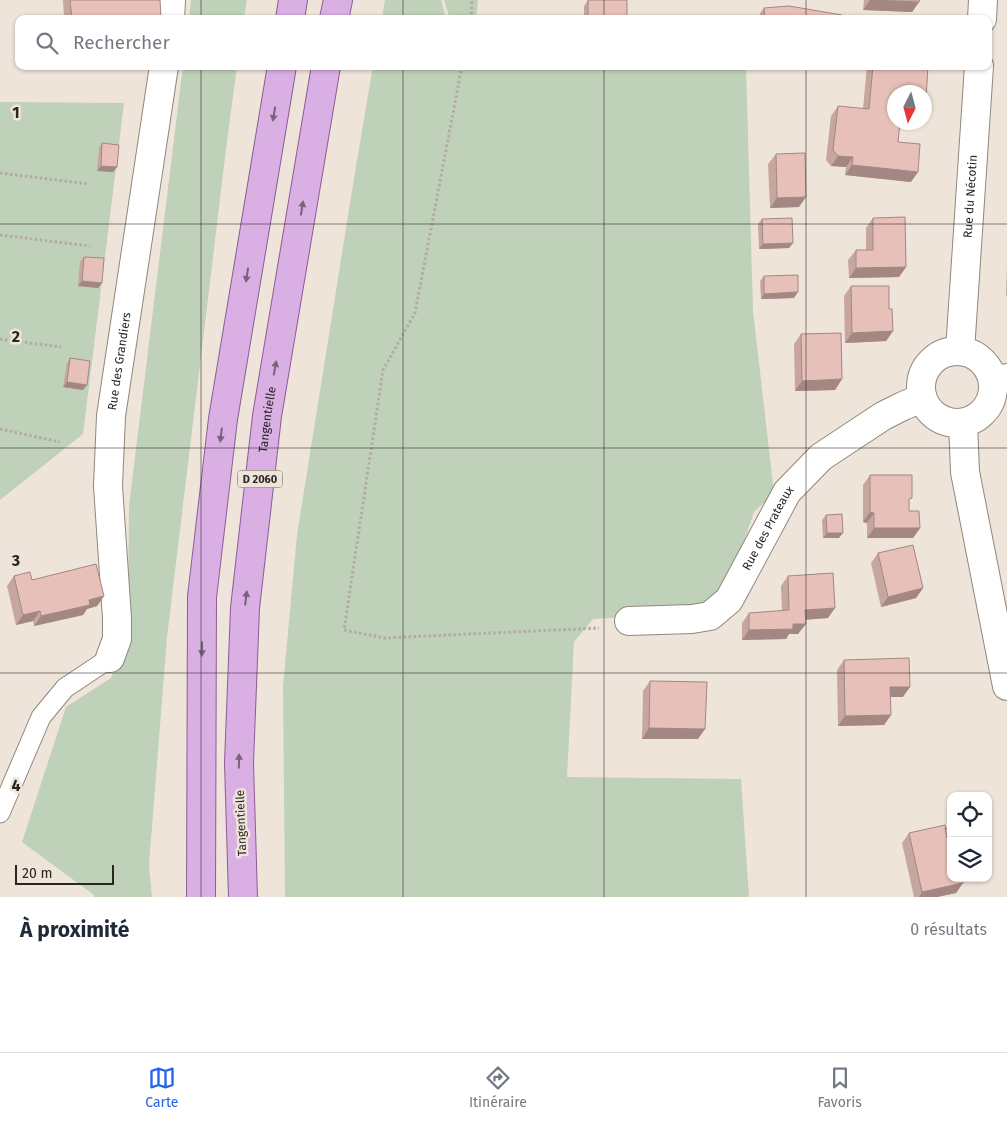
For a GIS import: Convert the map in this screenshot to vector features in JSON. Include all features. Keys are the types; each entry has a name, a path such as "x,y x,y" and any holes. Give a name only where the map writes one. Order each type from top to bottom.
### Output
{"main road":[{"path":"291,15 293,0"},
{"path":"335,15 338,0"},
{"path":"201,897 202,597 223,418 281,70"},
{"name":"Tangentielle","path":"243,897 239,763 245,608 267,416 325,70"}],"street":[{"path":"170,15 171,0"},
{"path":"982,15 983,0"},
{"name":"Rue des Grandiers","path":"110,658 117,639 108,486 111,416 163,70"},
{"name":"Rue du Nécotin","path":"960,339 979,70"},
{"path":"960,339 971,354 981,360 1000,379 984,412 974,419 963,423 941,420 913,402 924,372 930,363 938,356 948,352 960,339"},
{"name":"Rue des Prateaux","path":"629,621 692,619 710,616 729,600 787,492 821,457 883,416 913,402"},
{"path":"963,423 965,472 1007,686"}],"lane":[{"path":"0,813 41,717 65,688 110,658"}],"path":[{"path":"471,15 472,0"},
{"path":"461,70 414,313 383,370 344,630 385,638 606,628 629,621"},
{"path":"0,173 89,184"},
{"path":"0,235 90,246"},
{"path":"0,339 61,348"},
{"path":"0,429 60,442"}],"green space":[{"path":"191,0 247,0 245,15 189,15"},
{"path":"385,0 441,0 445,15 383,15"},
{"path":"444,0 478,0 476,15 449,15"},
{"path":"183,70 236,70 167,637 149,865 152,897 94,897 94,895 22,842 66,707 111,678 128,625 129,506"},
{"path":"372,70 746,70 753,311 774,493 754,512 725,596 699,613 593,619 574,642 567,777 741,779 749,897 285,897 283,686 297,535"},
{"path":"0,102 124,103 83,434 0,500"}],"building":[{"path":"70,0 160,0 161,15 72,15"},
{"path":"588,0 627,0 627,15 588,15"},
{"path":"870,0 920,0 919,2"},
{"path":"789,6 842,15 765,15 764,8"},
{"path":"873,70 928,70 927,85 887,85 887,130 899,130 898,142 920,144 918,172 852,165 853,157 838,156 833,150 838,106 869,109"},
{"path":"102,143 119,145 117,167 101,166"},
{"path":"805,153 806,197 777,198 776,154"},
{"path":"905,217 906,267 856,268 856,250 873,250 873,218"},
{"path":"792,218 793,243 763,244 762,219"},
{"path":"84,257 104,258 102,283 82,281"},
{"path":"798,275 798,292 764,294 764,276"},
{"path":"851,286 889,286 889,309 892,309 893,331 852,333"},
{"path":"841,333 842,379 802,381 801,334"},
{"path":"70,358 90,361 87,385 67,382"},
{"path":"870,475 912,475 912,498 909,499 909,511 919,511 920,528 874,528 874,513 870,512"},
{"path":"842,514 843,533 827,533 826,515"},
{"path":"913,545 923,588 888,597 878,553"},
{"path":"96,564 104,596 89,600 90,605 41,616 40,611 23,615 14,576 30,572 32,580"},
{"path":"833,573 835,608 805,610 806,624 793,624 793,629 749,630 749,613 789,610 788,576"},
{"path":"909,658 910,687 890,687 891,715 845,716 844,660"},
{"path":"650,681 707,682 705,729 649,728"},
{"path":"945,825 947,836 947,882 963,883 922,892 909,833"}]}
